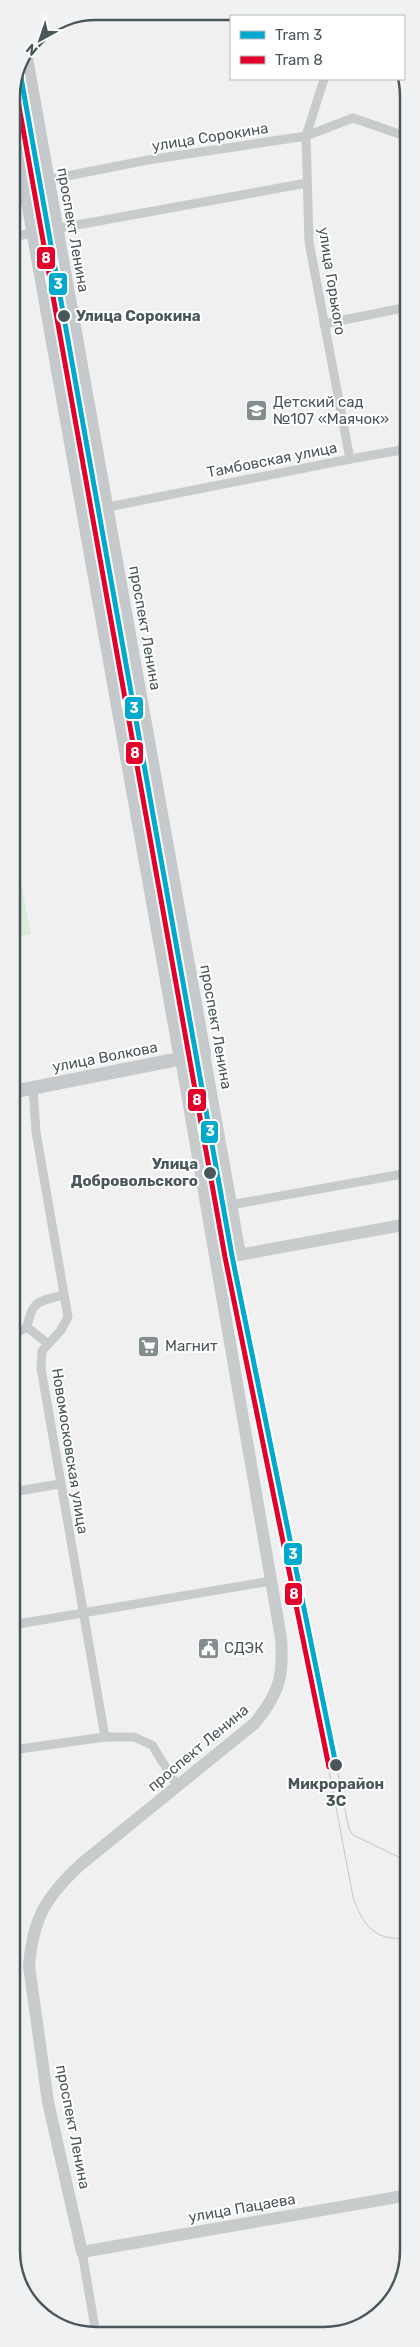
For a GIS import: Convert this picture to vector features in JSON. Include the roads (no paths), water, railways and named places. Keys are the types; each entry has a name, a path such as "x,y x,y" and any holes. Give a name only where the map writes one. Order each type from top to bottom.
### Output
{"main road":[{"name":"проспект Ленина","path":"27,64 108,507 204,1054"},
{"name":"проспект Ленина","path":"20,192 32,233 64,406 180,1059"},
{"name":"улица Волкова","path":"20,1090 204,1054"}],"street":[{"name":"улица Горького","path":"324,80 306,136 309,242 350,459"},
{"name":"улица Сорокина","path":"20,185 148,160 306,136 353,118 400,134"},
{"path":"20,235 307,183"},
{"path":"324,324 400,309"},
{"path":"64,406 88,403"},
{"name":"Тамбовская улица","path":"83,512 350,459 400,451"},
{"path":"96,588 121,584"},
{"path":"135,804 159,800"},
{"path":"158,928 181,925"},
{"name":"проспект Ленина","path":"204,1054 240,1254"},
{"name":"проспект Ленина","path":"95,2327 82,2252 48,2102 29,1966 31,1943 37,1919 62,1881 255,1723 272,1702 281,1680 283,1664 281,1638 217,1259 180,1059"},
{"name":"Новомосковская улица","path":"33,1088 36,1132 68,1317 61,1330 42,1351 41,1368 105,1737"},
{"path":"208,1208 400,1173"},
{"path":"217,1259 400,1225"},
{"path":"20,1331 27,1327 31,1309 39,1302 64,1296"},
{"path":"27,1327 48,1344"},
{"path":"20,1491 60,1484"},
{"path":"20,1623 271,1581"},
{"path":"20,1749 105,1737 134,1737 152,1745 178,1787"},
{"name":"улица Пацаева","path":"82,2252 400,2198"}],"tram line":[{"name":"3","path":"22,82 232,1256 336,1765"},
{"name":"8","path":"20,112 225,1257 329,1767"},
{"path":"325,1749 353,1897 361,1916 372,1930 388,1938 400,1938"},
{"path":"336,1765 349,1829 353,1835 400,1858"}],"place":[{"name":"Улица Сорокина","path":"64,316"},
{"name":"Детский сад №107 «Маячок»","path":"257,411"},
{"name":"Улица Добровольского","path":"210,1173"},
{"name":"Магнит","path":"149,1346"},
{"name":"СДЭК","path":"208,1648"},
{"name":"Микрорайон 3С","path":"336,1765"}]}
